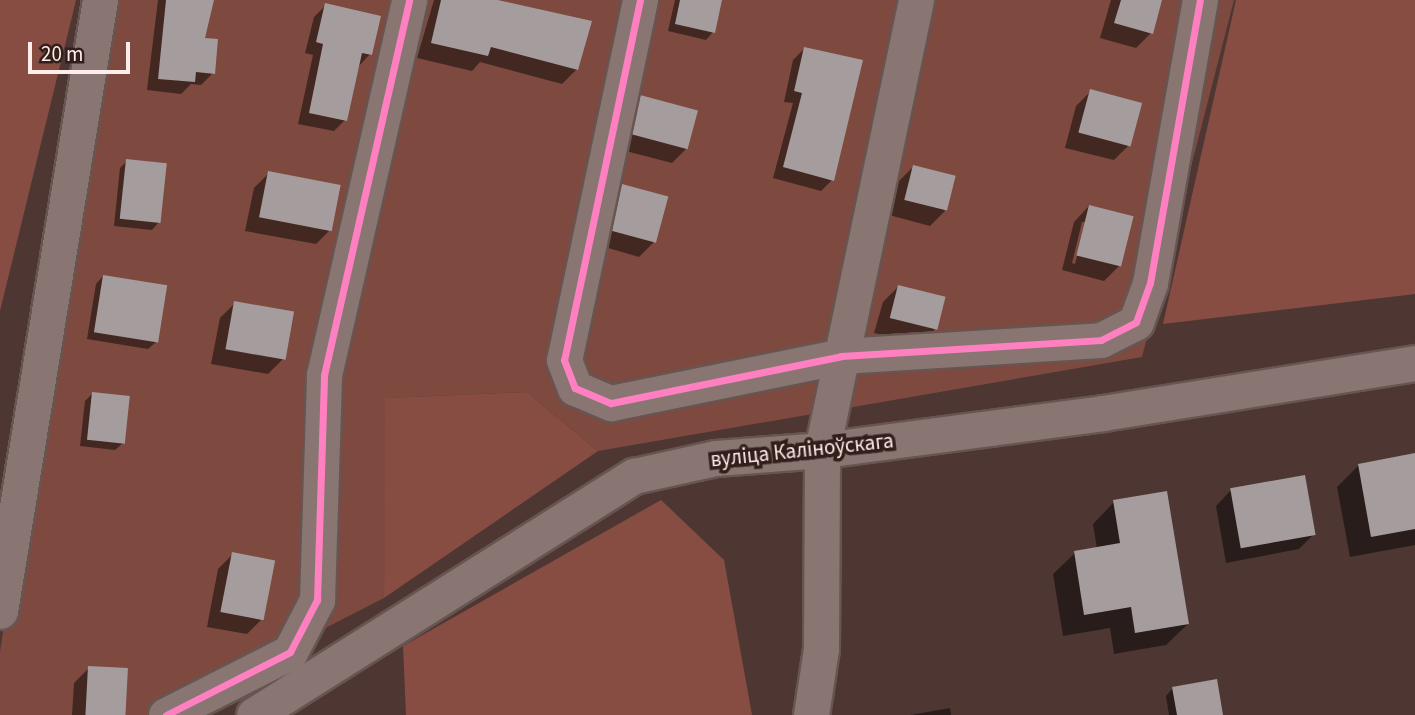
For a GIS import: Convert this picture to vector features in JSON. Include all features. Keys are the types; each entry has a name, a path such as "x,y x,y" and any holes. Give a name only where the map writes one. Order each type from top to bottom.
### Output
{"street":[{"path":"0,611 100,0"},
{"path":"166,715 289,652 317,600 324,375 409,0"},
{"path":"640,0 564,360 575,388 611,403 841,356 1101,340 1136,322 1150,283 1200,0"},
{"path":"811,715 821,649 822,450 916,0"},
{"name":"вуліца Каліноўскага","path":"254,715 634,476 716,458 822,450 1103,413 1415,363"}],"shaded area":[{"path":"0,0 76,0 0,311"},
{"path":"100,0 1234,0 1142,357 598,451 527,392 386,398 384,598 155,715 0,715 0,652"},
{"path":"1236,0 1415,0 1415,294 1163,324"},
{"path":"527,392 598,451 384,598 385,398"},
{"path":"661,500 724,560 752,715 406,715 403,646"}],"building":[{"path":"166,0 214,0 205,38 218,39 215,74 196,72 195,82 158,79"},
{"path":"441,0 498,0 592,21 578,70 491,47 488,56 431,43"},
{"path":"680,0 722,0 715,33 675,24"},
{"path":"1121,0 1162,0 1153,34 1114,23"},
{"path":"325,3 381,16 372,55 362,53 347,121 309,113 323,44 316,42"},
{"path":"804,47 863,60 834,181 783,167 802,93 794,91"},
{"path":"1090,89 1142,103 1131,146 1078,132"},
{"path":"640,95 698,111 688,149 630,134"},
{"path":"126,159 167,163 161,223 120,219"},
{"path":"913,165 956,176 947,211 904,200"},
{"path":"268,171 341,185 332,231 259,217"},
{"path":"622,184 668,196 656,243 610,230"},
{"path":"1089,205 1134,216 1121,267 1076,255"},
{"path":"103,275 167,285 158,342 94,332"},
{"path":"898,285 946,297 937,330 890,318"},
{"path":"234,301 294,312 286,360 225,349"},
{"path":"92,392 130,396 125,444 87,440"},
{"path":"1415,453 1415,529 1371,537 1358,464"},
{"path":"1305,475 1316,535 1241,548 1230,488"},
{"path":"1167,491 1189,624 1135,633 1131,607 1084,615 1074,551 1120,543 1113,500"},
{"path":"232,552 275,560 264,620 220,612"},
{"path":"88,666 128,668 125,715 85,715"},
{"path":"1217,679 1223,715 1177,715 1172,687"}],"cycle path":[{"path":"166,715 290,652 317,600 324,375 409,0"},
{"path":"640,0 564,360 575,388 611,403 841,356 1101,340 1136,322 1150,283 1200,0"}]}
